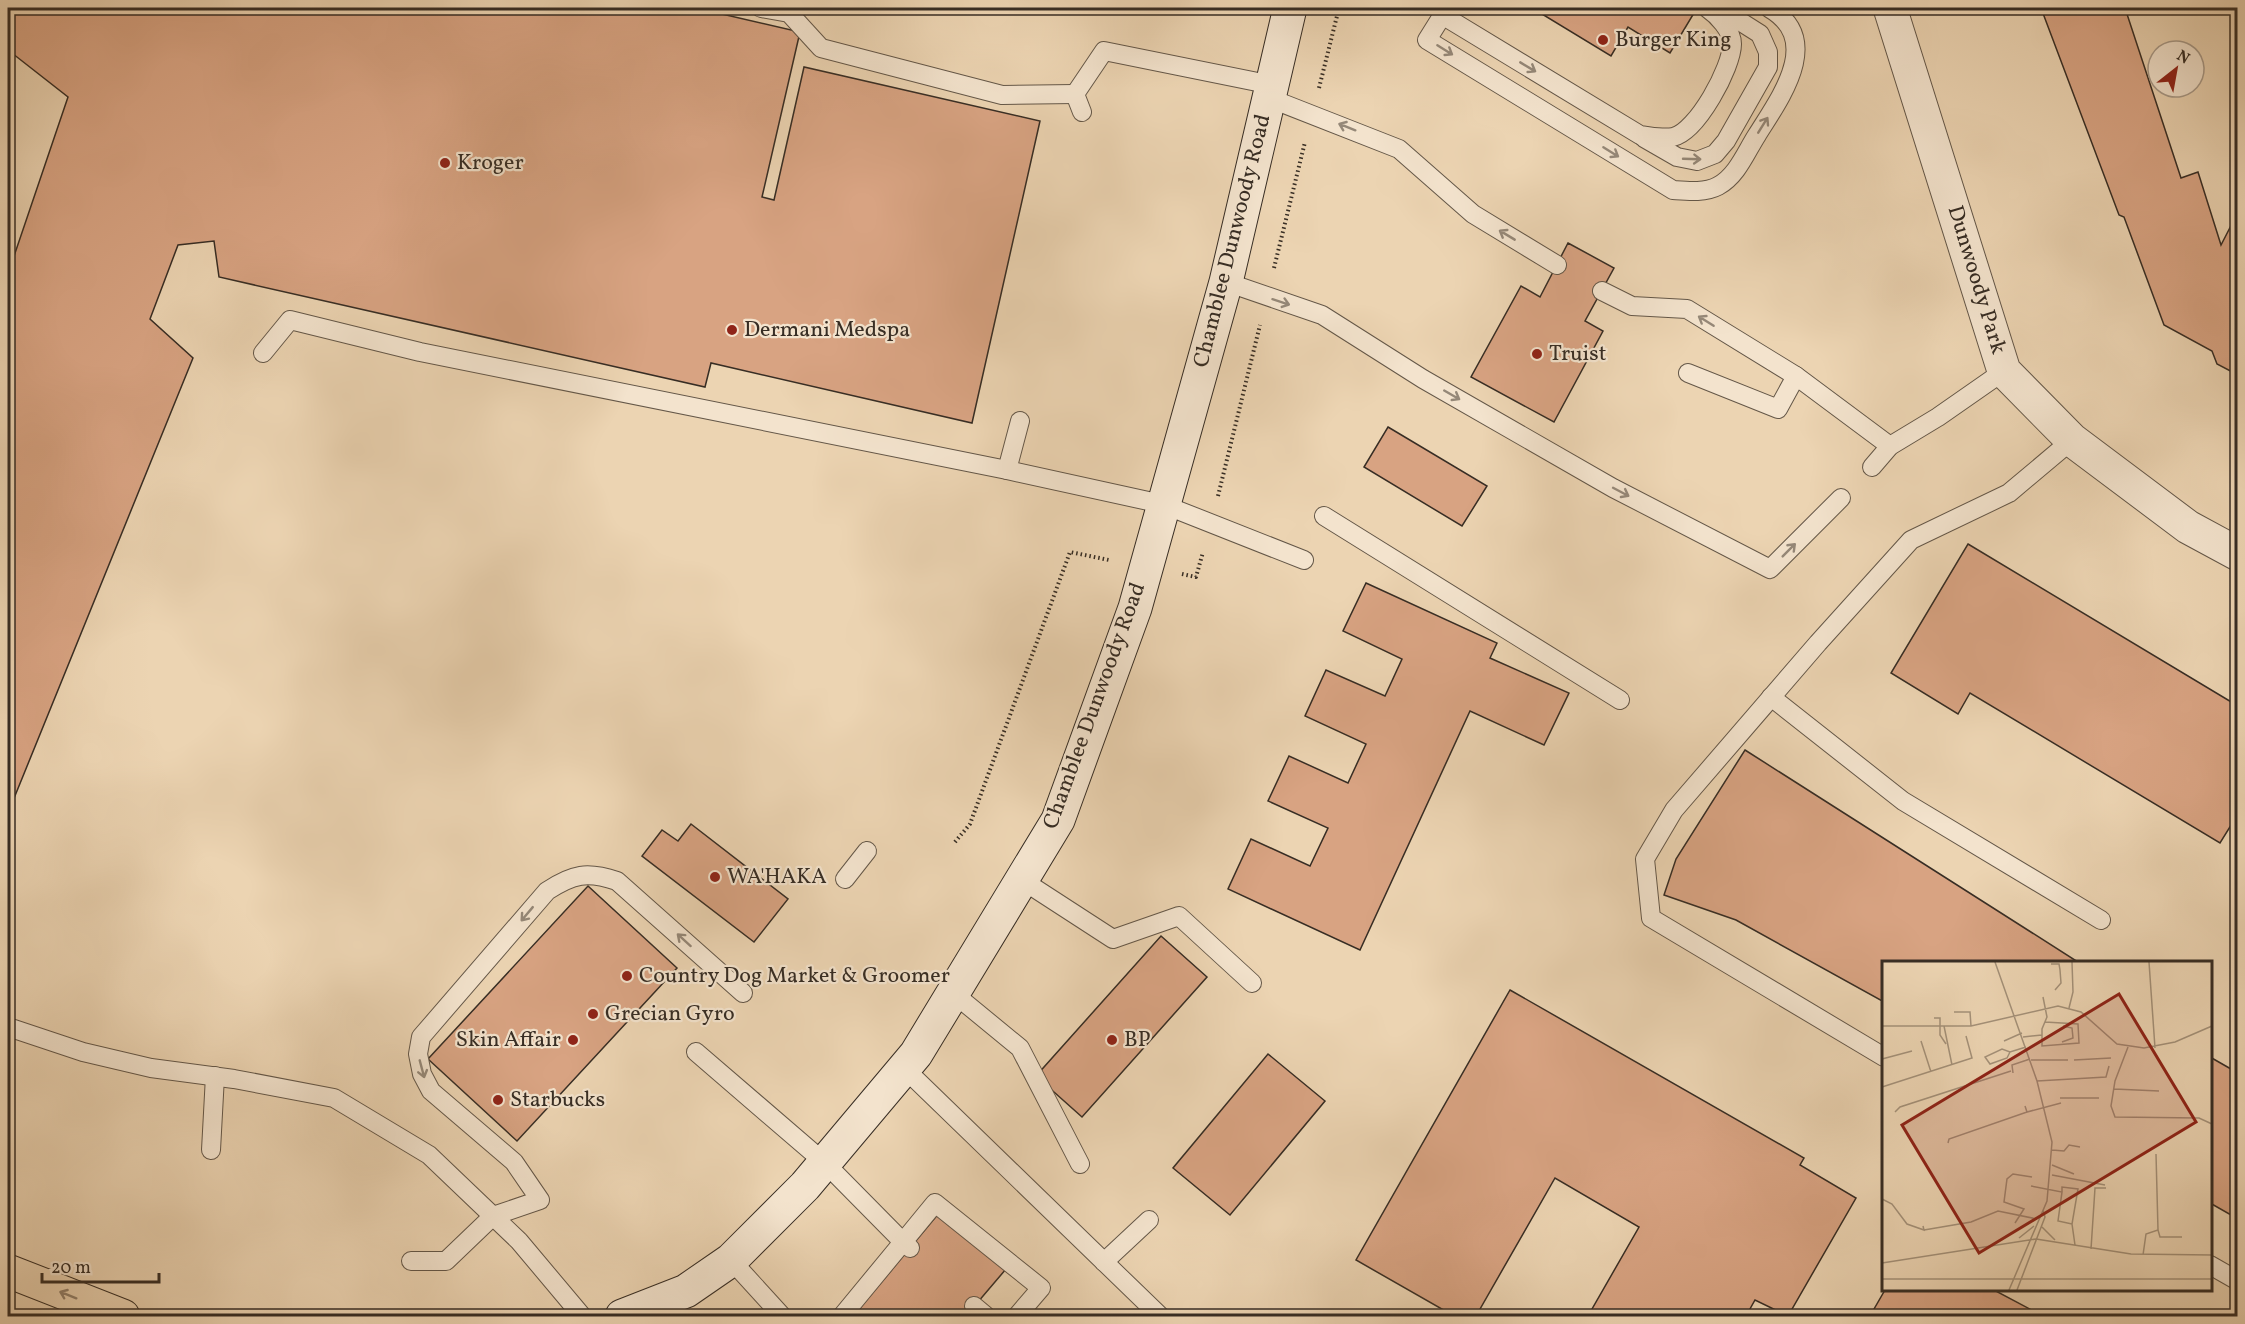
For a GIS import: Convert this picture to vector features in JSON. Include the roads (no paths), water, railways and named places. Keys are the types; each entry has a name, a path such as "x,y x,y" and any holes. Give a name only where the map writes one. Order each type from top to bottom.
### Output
{"highway":[{"path":"8,1271 123,1317"}],"street":[{"name":"Chamblee Dunwoody Road","path":"622,1317 681,1304 753,1241 825,1163 904,1068 953,993 1058,820 1134,608 1227,282 1290,8"},
{"name":"Dunwoody Park","path":"1890,8 2004,371 2072,440 2188,527 2238,554"}],"lane":[{"path":"761,8 789,13 821,48 1002,95 1075,94"},
{"path":"1640,135 1673,137 1694,125 1729,64 1733,41 1719,17 1707,8"},
{"path":"1719,8 1761,34 1768,52 1768,67 1726,141 1715,154 1697,161 1677,158 1445,11 1427,40 1673,190 1696,191 1718,186 1734,172 1789,84 1795,64 1794,38 1781,10"},
{"path":"1075,94 1104,51 1271,91 1312,113 1399,149 1473,214 1557,265"},
{"path":"1075,94 1082,112"},
{"path":"1227,282 1322,315 1423,379 1603,482 1770,570 1841,498"},
{"path":"1602,291 1632,306 1687,309 1796,376 1890,446"},
{"path":"263,352 290,320 420,352 1007,470 1162,504 1304,560"},
{"path":"1872,467 1890,446 1938,417 2004,371"},
{"path":"1688,373 1778,410 1796,376"},
{"path":"1007,470 1020,421"},
{"path":"1882,1056 1651,918 1645,859 1674,810 1911,540 2009,493 2072,440"},
{"path":"1324,516 1620,700"},
{"path":"1771,697 1904,801 2102,920"},
{"path":"845,879 867,851"},
{"path":"411,1261 446,1261 493,1216 540,1200 514,1162 431,1091 422,1074 418,1054 421,1037 547,891 568,877 599,875 617,880 743,993"},
{"path":"1022,880 1113,939 1179,916 1252,983"},
{"path":"953,993 1020,1048 1080,1164"},
{"path":"8,1027 83,1052 150,1068 334,1098 429,1155 519,1242 582,1317"},
{"path":"696,1052 825,1163 907,1245"},
{"path":"904,1068 1160,1317"},
{"path":"211,1150 215,1077"},
{"path":"842,1317 907,1245 935,1203 1041,1288 1017,1317"},
{"path":"1104,1262 1149,1220"},
{"path":"731,1260 782,1317"},
{"path":"2212,1266 2238,1281"}],"place":[{"name":"Burger King","path":"1603,40"},
{"name":"Kroger","path":"445,163"},
{"name":"Dermani Medspa","path":"732,330"},
{"name":"Truist","path":"1537,354"},
{"name":"WA'HAKA","path":"715,877"},
{"name":"Country Dog Market & Groomer","path":"627,976"},
{"name":"Grecian Gyro","path":"593,1014"},
{"name":"Skin Affair","path":"573,1040"},
{"name":"BP","path":"1112,1040"},
{"name":"Starbucks","path":"498,1100"}]}
